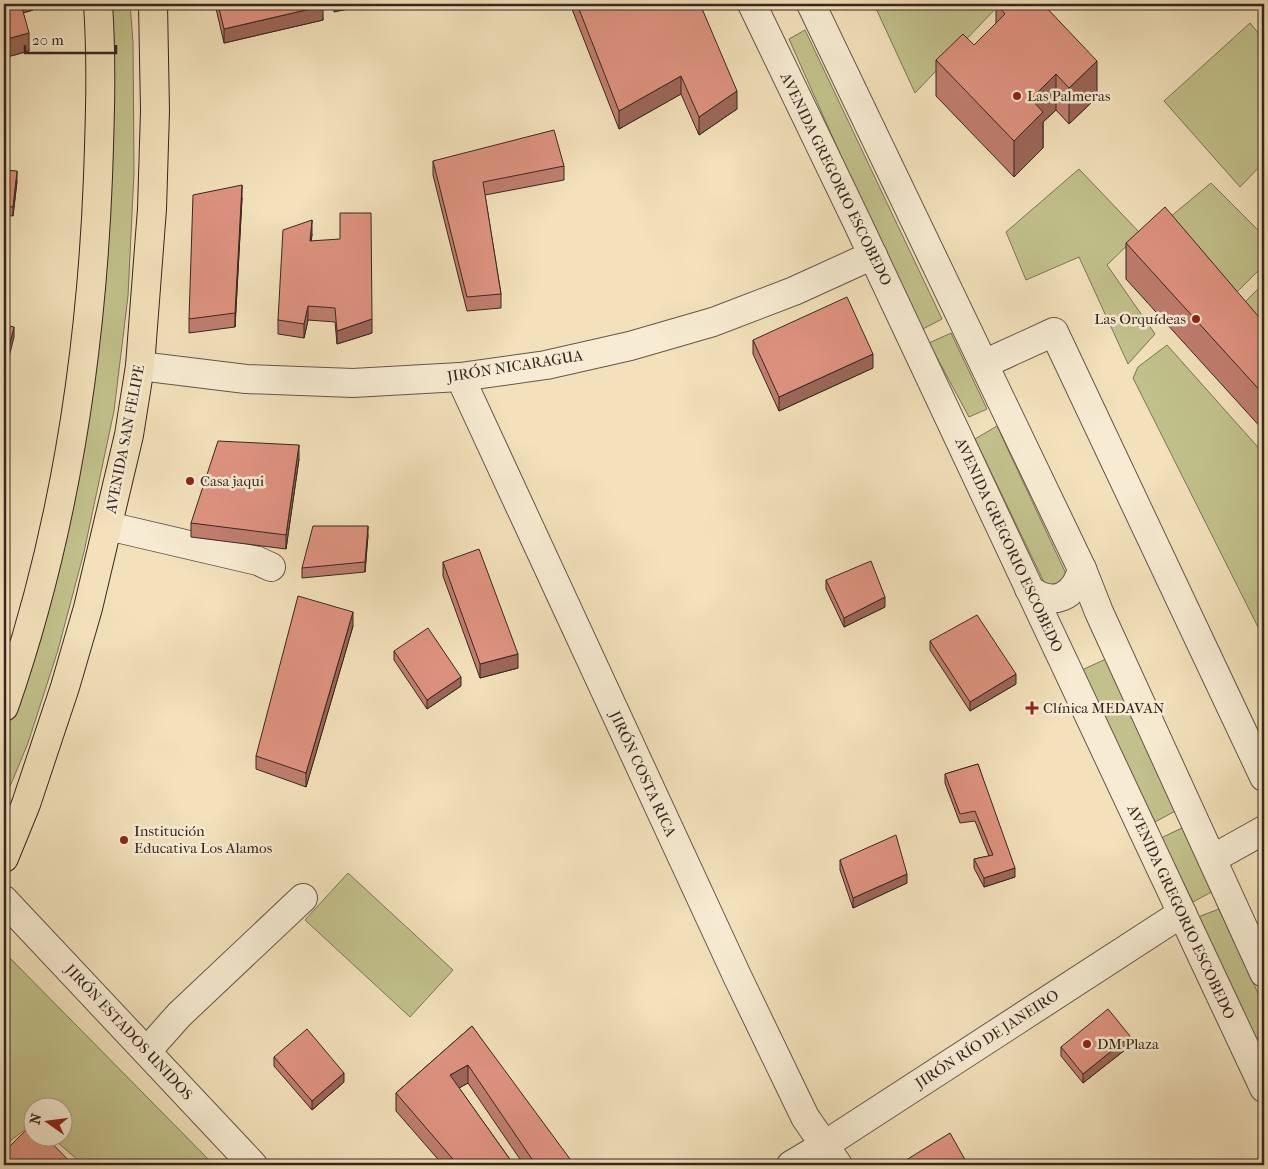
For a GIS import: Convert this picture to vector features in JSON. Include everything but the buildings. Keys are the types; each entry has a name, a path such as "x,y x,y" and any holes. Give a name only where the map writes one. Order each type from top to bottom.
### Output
{"main road":[{"path":"4,707 20,659 58,521 86,346 95,249 99,139 98,4"},
{"name":"AVENIDA SAN FELIPE","path":"4,858 26,804 62,696 88,608 129,435 140,366 152,209 155,111 153,4"}],"street":[{"name":"AVENIDA GREGORIO ESCOBEDO","path":"752,4 873,255 1264,1088"},
{"path":"811,4 1082,569 1264,973"},
{"name":"JIRÓN NICARAGUA","path":"140,366 256,380 353,383 460,376 546,365 630,346 713,322 794,291 873,255"},
{"path":"984,364 1054,332 1264,777"},
{"name":"JIRÓN COSTA RICA","path":"460,376 804,1117 831,1156"},
{"path":"108,526 258,561 270,567"},
{"path":"1029,589 1047,599 1067,595 1075,588 1080,579 1082,569"},
{"path":"1052,637 1053,629 1057,622 1068,610 1084,607 1093,608 1100,612"},
{"path":"1212,859 1264,830"},
{"path":"146,1051 179,1015 303,898"},
{"name":"JIRÓN ESTADOS UNIDOS","path":"4,900 254,1165"},
{"name":"JIRÓN RÍO DE JANEIRO","path":"791,1165 831,1156 1182,913"}],"shaded area":[{"path":"89,4 130,4 133,42 134,173 128,296 114,411 84,552 58,650 28,743 4,801 4,696 92,296"},
{"path":"874,4 1000,4 915,93"},
{"path":"1250,23 1264,40 1264,162 1240,187 1164,101"},
{"path":"805,30 942,319 919,331 789,39"},
{"path":"1079,169 1140,233 1107,265 1155,334 1128,364 1079,257 1026,280 1006,232"},
{"path":"1211,183 1264,236 1264,265 1227,302 1158,227"},
{"path":"1264,283 1264,342 1236,311"},
{"path":"951,333 987,409 969,417 929,343"},
{"path":"1167,345 1264,454 1264,639 1133,378 1138,367"},
{"path":"997,426 1074,591 1054,603 975,439"},
{"path":"1110,657 1179,809 1155,822 1082,670"},
{"path":"1186,826 1217,889 1193,902 1161,838"},
{"path":"348,873 453,970 410,1017 305,920"},
{"path":"1219,909 1264,1006 1264,1067 1198,917"},
{"path":"4,952 214,1165 84,1165 62,1146 72,1146 72,1096 22,1096 22,1132 4,1143"}],"place":[{"name":"Las Palmeras","path":"1017,96"},
{"name":"Las Orquídeas","path":"1196,319"},
{"name":"Casa jaqui","path":"190,481"},
{"name":"Clínica MEDAVAN","path":"1032,708"},
{"name":"Institución Educativa Los Alamos","path":"124,840"},
{"name":"DM Plaza","path":"1087,1044"}]}
